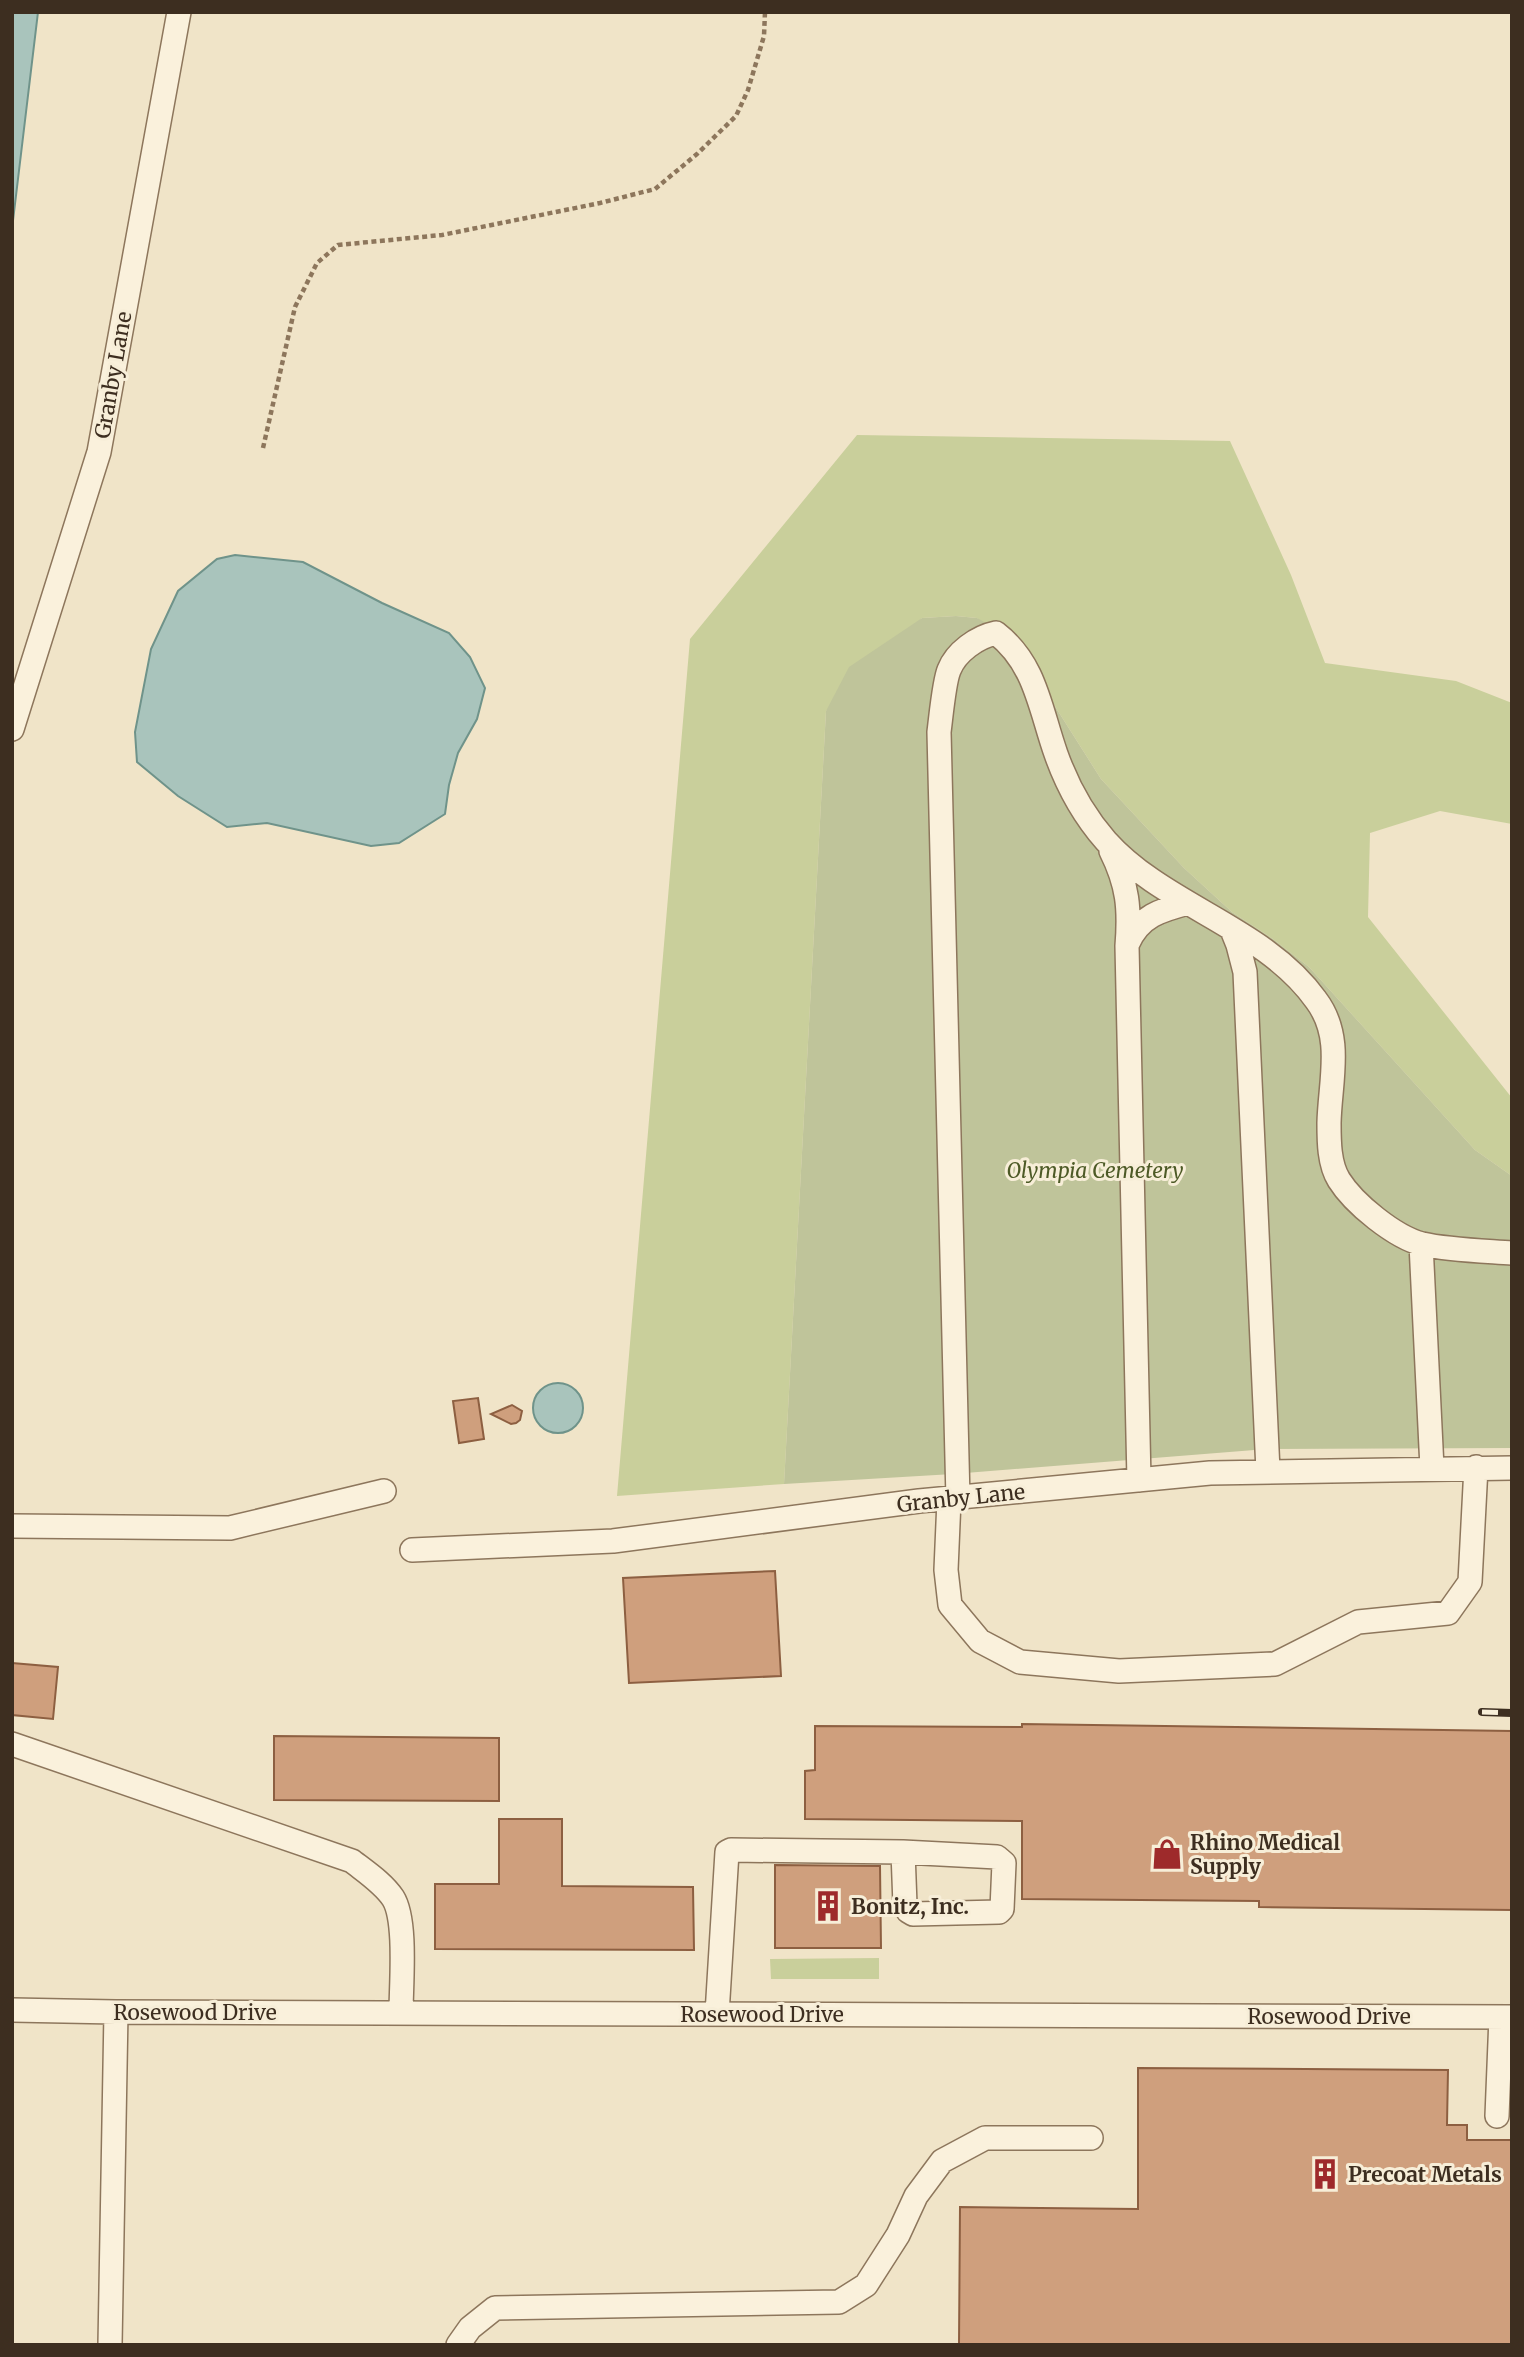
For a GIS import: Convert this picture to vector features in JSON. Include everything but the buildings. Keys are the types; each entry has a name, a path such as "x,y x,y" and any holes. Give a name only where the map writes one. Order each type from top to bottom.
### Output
{"street":[{"name":"Granby Lane","path":"12,729 99,452 179,12"},
{"path":"1139,1480 1127,894 1119,868 1104,839 1071,790 1026,665 996,633 983,636 965,649 948,670 939,732 953,1499 947,1570 950,1605 980,1641 1020,1662 1119,1671 1275,1664 1358,1622 1448,1613 1470,1583 1476,1467"},
{"path":"1104,839 1122,858 1259,948 1299,978 1317,1001 1329,1020 1334,1043 1329,1124 1331,1158 1338,1179 1363,1208 1395,1231 1421,1244 1512,1253"},
{"path":"1127,946 1134,929 1149,917 1188,903"},
{"path":"1232,930 1243,966 1268,1472"},
{"path":"1243,966 1259,948"},
{"path":"1421,1244 1432,1468"},
{"name":"Granby Lane","path":"412,1550 613,1541 919,1501 1210,1473 1512,1468"},
{"path":"12,1527 230,1528 384,1491"},
{"path":"12,1745 352,1861 379,1882 393,1898 401,1915 401,2013"},
{"path":"717,2014 727,1852 903,1852 997,1857 1004,1863 1002,1909 999,1912 913,1914 905,1905 903,1852"},
{"name":"Rosewood Drive","path":"12,2010 1506,2017"},
{"path":"110,2345 116,2012"},
{"path":"1497,2116 1506,2017"},
{"path":"458,2345 470,2328 495,2308 839,2302 866,2285 898,2235 916,2196 942,2161 985,2138 1091,2138"}],"path":[{"path":"263,448 295,307 317,263 338,246 442,235 655,189 697,154 736,116 748,90 764,36 765,12"}],"green space":[{"path":"857,435 1230,441 1291,575 1325,663 1456,681 1512,703 1512,824 1440,811 1370,833 1368,917 1512,1098 1512,1176 1475,1150 1309,967 1232,912 1184,868 1101,779 1051,700 977,618 922,618 826,711 784,1484 617,1496 690,639"},
{"name":"Olympia Cemetery","path":"922,618 977,618 1001,631 1051,700 1101,779 1184,868 1232,912 1309,967 1475,1150 1512,1176 1512,1448 1267,1449 953,1474 784,1484 826,711 849,667"},
{"path":"879,1958 879,1979 771,1979 770,1959"}],"water":[{"path":"12,12 38,12 12,229"},
{"path":"235,555 303,562 382,603 449,633 470,657 485,688 477,719 458,753 449,785 445,814 399,843 371,846 267,823 227,827 178,796 137,762 135,732 151,649 178,591 217,559"},
{"path":"558,1383 576,1390 583,1408 576,1426 558,1433 540,1426 533,1408 540,1390"}],"railway":[{"path":"1482,1712 1512,1713"}],"place":[{"name":"Rhino Medical Supply","path":"1167,1854"},
{"name":"Bonitz, Inc.","path":"828,1906"},
{"name":"Precoat Metals","path":"1325,2174"}]}
